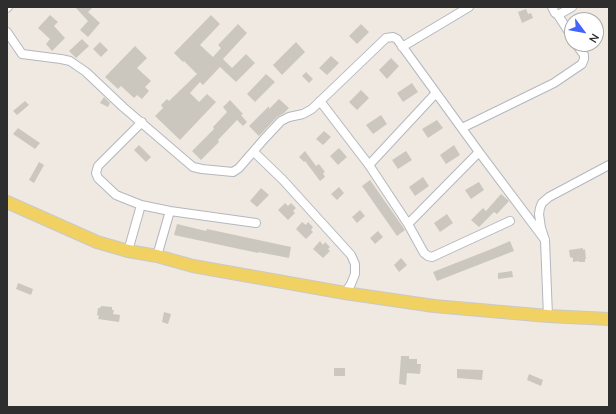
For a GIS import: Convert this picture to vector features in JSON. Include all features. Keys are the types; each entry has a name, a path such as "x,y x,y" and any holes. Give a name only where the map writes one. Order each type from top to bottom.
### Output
{"main road":[{"path":"7,202 97,242 128,251 157,256 193,266 345,293 440,307 548,316 609,319"}],"street":[{"path":"402,47 469,7"},
{"path":"552,7 564,24"},
{"path":"558,15 572,7"},
{"path":"7,32 22,54 61,59 70,62 86,72 193,167 233,172 239,168 281,121 289,117 308,112 386,38 395,38 545,240"},
{"path":"462,128 554,83 582,64 584,55 582,52"},
{"path":"369,165 436,93"},
{"path":"320,102 369,165 408,224 424,254 432,257 510,221"},
{"path":"142,122 98,166 96,173 98,178 116,195 141,205 170,211 256,223"},
{"path":"254,152 283,180 352,255 355,264 354,274 351,284 345,293"},
{"path":"408,224 479,152"},
{"path":"548,316 545,240 538,214 542,203 549,197 609,166"},
{"path":"128,251 141,205"},
{"path":"157,256 170,211"}],"building":[{"path":"75,7 93,7 88,12 100,23 88,37 80,30 88,21"},
{"path":"526,9 528,14 531,13 533,18 522,23 518,12"},
{"path":"50,15 58,22 54,26 65,38 52,51 46,44 50,39 38,28"},
{"path":"211,15 220,24 200,45 213,57 221,48 218,45 238,24 247,33 223,59 232,68 246,54 255,63 236,82 220,67 203,85 200,82 190,93 199,102 207,94 216,102 180,140 155,116 163,108 161,105 167,99 169,101 197,74 174,53"},
{"path":"361,24 369,32 357,44 349,36"},
{"path":"82,39 89,46 76,58 69,51"},
{"path":"100,42 108,50 101,57 93,49"},
{"path":"296,42 305,52 282,75 273,65"},
{"path":"135,46 147,58 137,68 151,81 145,87 149,91 142,99 137,95 134,98 121,86 118,89 105,77"},
{"path":"331,56 339,63 327,75 319,68"},
{"path":"391,58 399,66 387,79 379,70"},
{"path":"306,72 313,79 309,83 302,76"},
{"path":"266,74 275,82 255,102 247,94"},
{"path":"412,83 418,92 403,102 397,93"},
{"path":"361,90 369,98 357,110 349,102"},
{"path":"104,97 110,103 108,107 100,103"},
{"path":"279,99 289,108 277,117 259,136 249,126 269,106 269,109"},
{"path":"230,100 243,114 241,115 247,122 243,126 237,120 218,140 219,142 201,160 192,151 214,129 213,127 227,112 223,107"},
{"path":"25,101 29,105 17,115 13,111"},
{"path":"381,115 387,124 373,134 366,125"},
{"path":"437,120 443,128 428,138 422,129"},
{"path":"18,128 40,143 35,149 13,134"},
{"path":"324,131 331,137 323,145 316,139"},
{"path":"139,145 151,157 146,162 134,150"},
{"path":"454,145 460,155 446,164 440,155"},
{"path":"339,148 347,157 338,165 330,156"},
{"path":"305,151 316,166 319,164 325,172 323,173 325,177 320,181 305,161 304,162 299,157"},
{"path":"406,151 412,160 398,169 392,160"},
{"path":"39,162 44,165 34,183 29,180"},
{"path":"423,177 429,186 415,196 409,187"},
{"path":"370,180 405,230 397,236 362,186"},
{"path":"479,182 484,190 471,199 465,190"},
{"path":"339,187 344,193 337,200 331,194"},
{"path":"261,188 269,195 257,207 250,201"},
{"path":"501,194 509,201 497,214 494,212 479,227 471,220 483,208 486,211"},
{"path":"285,203 288,206 291,203 296,208 293,211 295,213 288,220 278,210"},
{"path":"360,210 365,216 357,223 352,217"},
{"path":"447,214 453,223 440,232 434,223"},
{"path":"302,222 306,225 308,222 313,227 311,230 313,232 306,239 296,229"},
{"path":"177,224 291,247 289,258 174,235"},
{"path":"378,231 383,237 375,244 370,238"},
{"path":"320,241 323,245 325,242 330,247 328,249 330,251 323,258 313,249"},
{"path":"510,241 514,251 437,281 433,272"},
{"path":"583,248 583,250 585,249 585,262 573,262 573,258 570,257 569,250"},
{"path":"401,258 407,265 399,272 394,265"},
{"path":"512,271 513,277 498,279 498,273"},
{"path":"18,283 33,289 31,295 16,289"},
{"path":"101,306 112,307 112,310 114,310 113,314 120,315 119,322 98,319 98,308"},
{"path":"164,312 171,314 168,324 162,322"},
{"path":"401,356 409,356 409,359 417,359 417,364 421,364 420,374 407,373 406,385 399,384"},
{"path":"334,368 345,368 345,376 334,376"},
{"path":"457,369 483,370 482,380 457,378"},
{"path":"529,374 543,380 541,386 527,380"}]}
